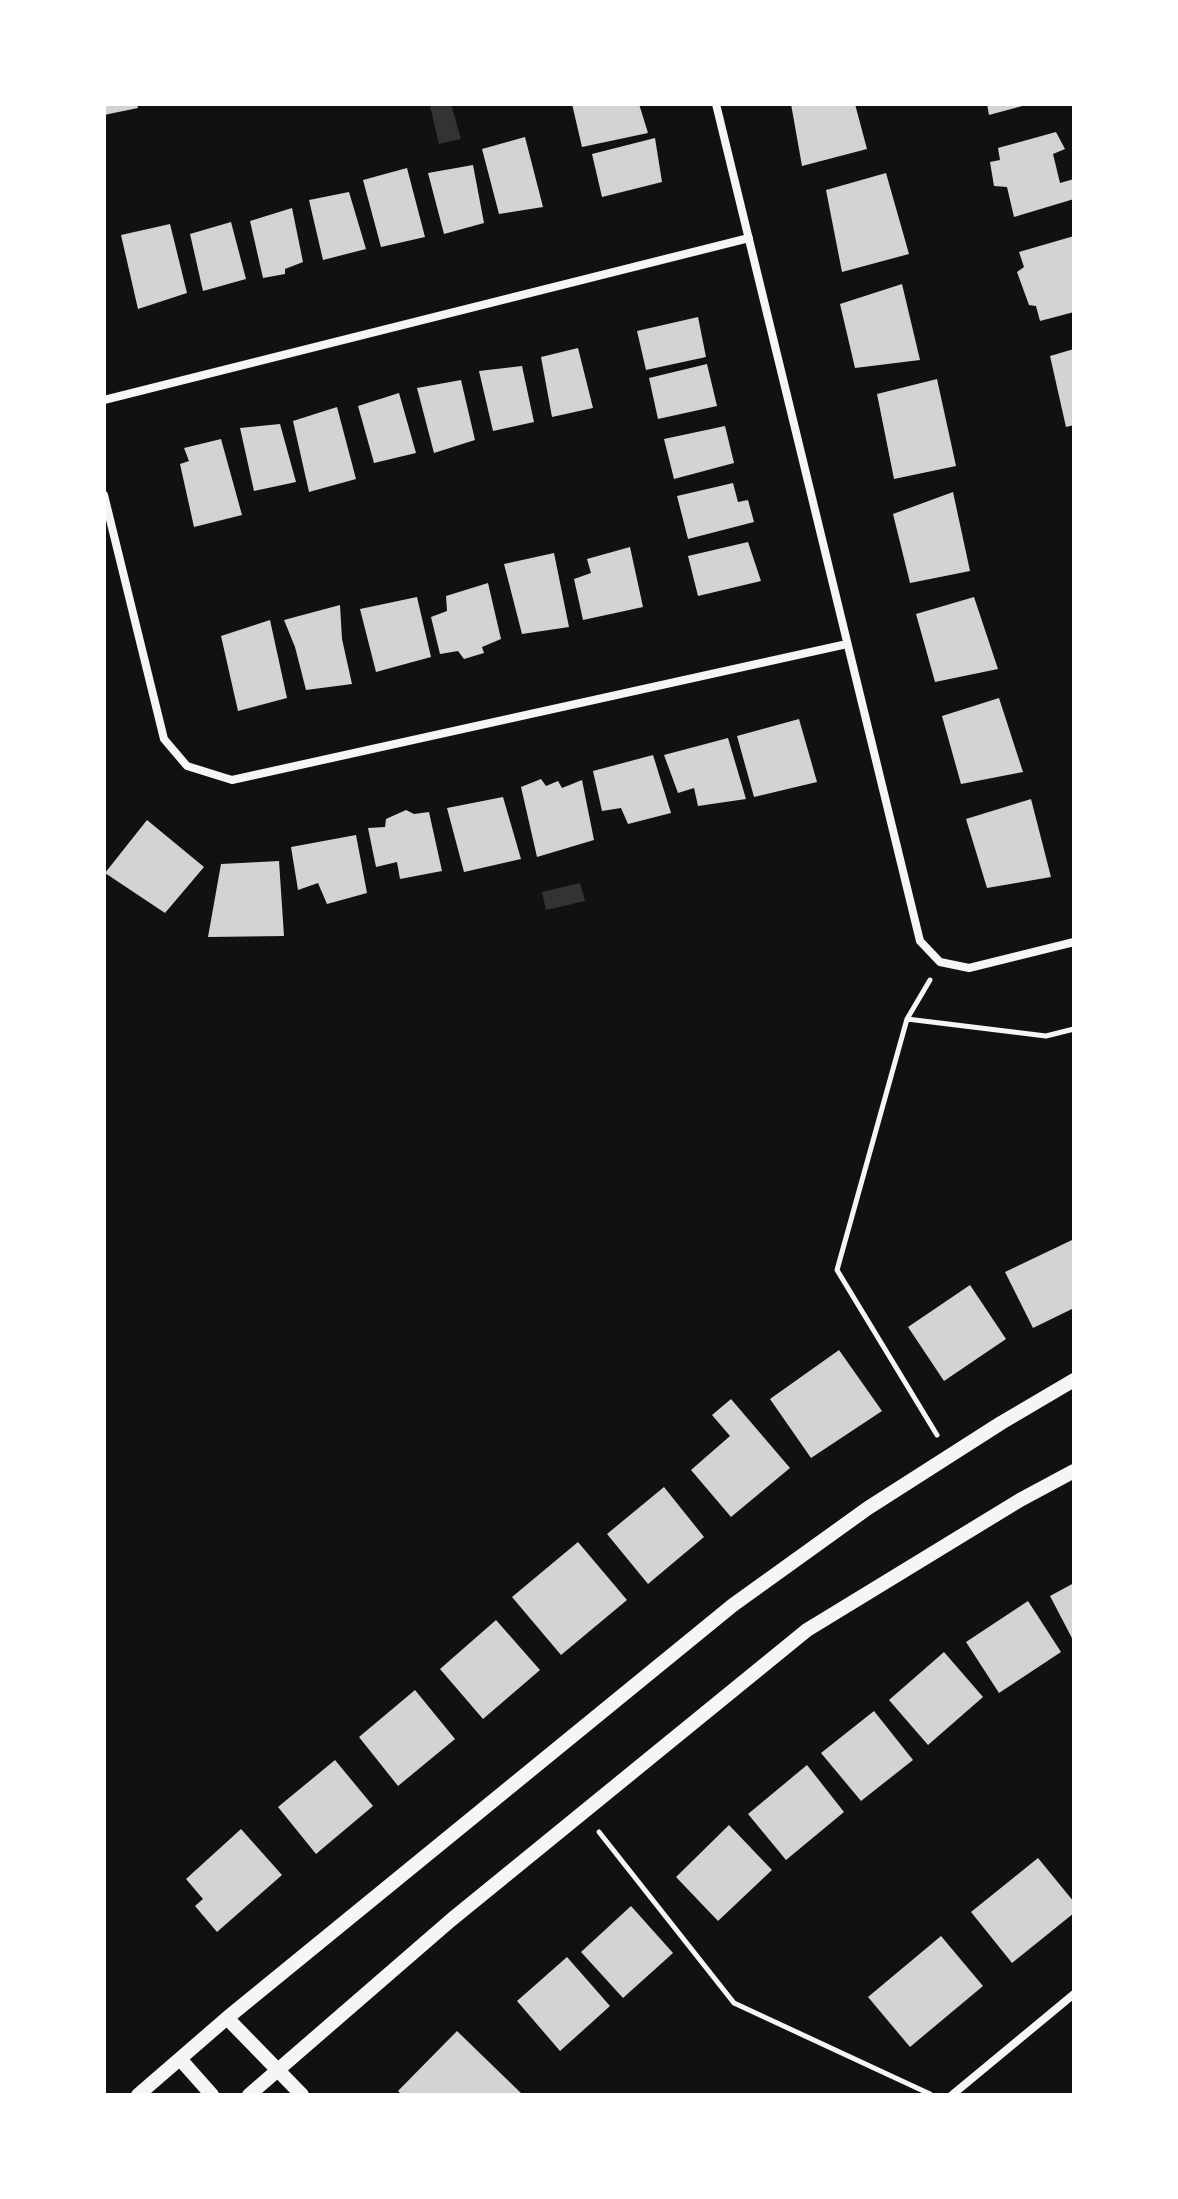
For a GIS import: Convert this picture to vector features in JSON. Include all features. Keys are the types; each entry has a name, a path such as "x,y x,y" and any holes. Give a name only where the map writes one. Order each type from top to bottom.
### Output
{"street":[{"path":"716,104 920,941 940,962 969,968 1074,942"},
{"path":"104,400 749,238"},
{"path":"104,495 164,739 187,766 232,780 847,644"},
{"path":"138,2095 227,2018 733,1605 868,1508 1074,1380"},
{"path":"249,2095 451,1920 807,1630 1006,1508 1074,1471"},
{"path":"952,2095 1074,1994"},
{"path":"227,2018 302,2095"},
{"path":"180,2059 212,2095"}],"path":[{"path":"940,962 907,1019 837,1270 949,1456"},
{"path":"907,1019 1046,1036 1074,1029"},
{"path":"584,1812 734,2003 932,2095"}],"shaded area":[{"path":"451,104 461,139 439,144 430,106"},
{"path":"580,883 585,901 546,910 542,892"}],"building":[{"path":"104,104 137,104 138,108 104,115"},
{"path":"572,104 639,104 648,133 582,147"},
{"path":"791,104 855,104 867,149 802,166"},
{"path":"987,104 1026,104 1026,105 989,115"},
{"path":"1056,132 1065,149 1053,154 1060,183 1074,179 1074,199 1014,217 1007,187 994,186 990,162 1000,160 998,148"},
{"path":"525,137 543,207 499,214 482,149"},
{"path":"655,138 662,182 602,197 592,154"},
{"path":"473,165 484,223 444,234 428,173"},
{"path":"407,168 425,237 381,247 363,180"},
{"path":"886,173 909,254 842,272 826,190"},
{"path":"349,192 366,249 323,260 309,200"},
{"path":"292,208 303,262 285,269 285,274 263,278 250,221"},
{"path":"231,222 246,279 203,291 190,234"},
{"path":"170,224 187,293 138,309 121,235"},
{"path":"1074,236 1074,312 1040,321 1036,306 1029,305 1017,272 1024,267 1019,252"},
{"path":"902,284 920,360 855,368 840,304"},
{"path":"698,317 706,357 646,370 637,331"},
{"path":"578,348 593,408 552,417 541,357"},
{"path":"1074,349 1074,425 1066,427 1050,356"},
{"path":"707,364 717,406 658,419 649,378"},
{"path":"522,366 534,422 493,431 479,371"},
{"path":"937,379 956,466 894,479 877,394"},
{"path":"461,380 475,440 434,453 417,388"},
{"path":"399,393 416,453 374,463 358,406"},
{"path":"337,407 356,479 309,492 293,421"},
{"path":"280,424 296,482 254,491 240,428"},
{"path":"725,426 734,463 674,479 664,439"},
{"path":"221,439 242,515 194,527 180,464 189,461 184,448"},
{"path":"733,483 738,502 748,500 754,522 688,539 677,496"},
{"path":"953,492 970,571 910,583 893,514"},
{"path":"748,542 761,581 698,596 688,556"},
{"path":"630,547 643,607 583,620 574,579 591,573 587,559"},
{"path":"554,553 569,627 522,634 504,564"},
{"path":"488,583 501,639 482,647 484,653 464,659 458,651 440,654 431,617 447,611 446,596"},
{"path":"417,597 431,657 376,672 360,609"},
{"path":"974,597 998,669 935,682 916,614"},
{"path":"340,605 342,639 352,684 306,690 284,620"},
{"path":"270,620 287,698 238,711 221,636"},
{"path":"999,698 1023,772 961,784 942,716"},
{"path":"799,719 817,782 754,797 737,736"},
{"path":"728,738 746,799 698,806 694,788 678,793 664,755"},
{"path":"653,755 671,813 628,824 621,808 602,811 593,771"},
{"path":"541,779 546,786 558,781 562,788 582,780 594,840 537,857 521,787"},
{"path":"503,797 521,859 464,872 447,808"},
{"path":"1031,799 1051,877 987,888 966,819"},
{"path":"406,810 414,814 429,812 442,871 400,879 397,862 376,867 368,828 385,827 386,819"},
{"path":"147,820 204,867 165,913 105,873"},
{"path":"356,835 367,893 327,904 318,883 298,890 291,847"},
{"path":"279,861 284,936 208,937 221,864"},
{"path":"1072,1240 1074,1308 1033,1328 1005,1272"},
{"path":"970,1285 1006,1339 944,1381 908,1327"},
{"path":"839,1350 882,1411 811,1458 770,1399"},
{"path":"731,1399 790,1468 731,1517 691,1470 730,1436 712,1415"},
{"path":"664,1487 704,1537 648,1584 607,1534"},
{"path":"578,1542 627,1600 561,1655 512,1597"},
{"path":"1074,1583 1074,1642 1050,1596"},
{"path":"1028,1601 1061,1652 999,1693 966,1642"},
{"path":"496,1620 540,1670 483,1719 440,1669"},
{"path":"944,1652 983,1697 928,1745 889,1700"},
{"path":"415,1690 455,1739 398,1786 359,1737"},
{"path":"874,1711 913,1760 861,1801 821,1753"},
{"path":"335,1760 373,1806 316,1854 278,1807"},
{"path":"807,1765 844,1812 786,1860 748,1814"},
{"path":"729,1825 772,1870 718,1921 676,1877"},
{"path":"241,1829 282,1875 217,1932 195,1906 203,1899 186,1879"},
{"path":"1038,1858 1074,1902 1074,1913 1012,1963 971,1912"},
{"path":"631,1906 673,1953 623,1998 581,1952"},
{"path":"941,1936 983,1986 910,2047 868,1997"},
{"path":"567,1957 610,2006 560,2051 517,2001"},
{"path":"457,2031 523,2095 402,2095 398,2091"}]}
